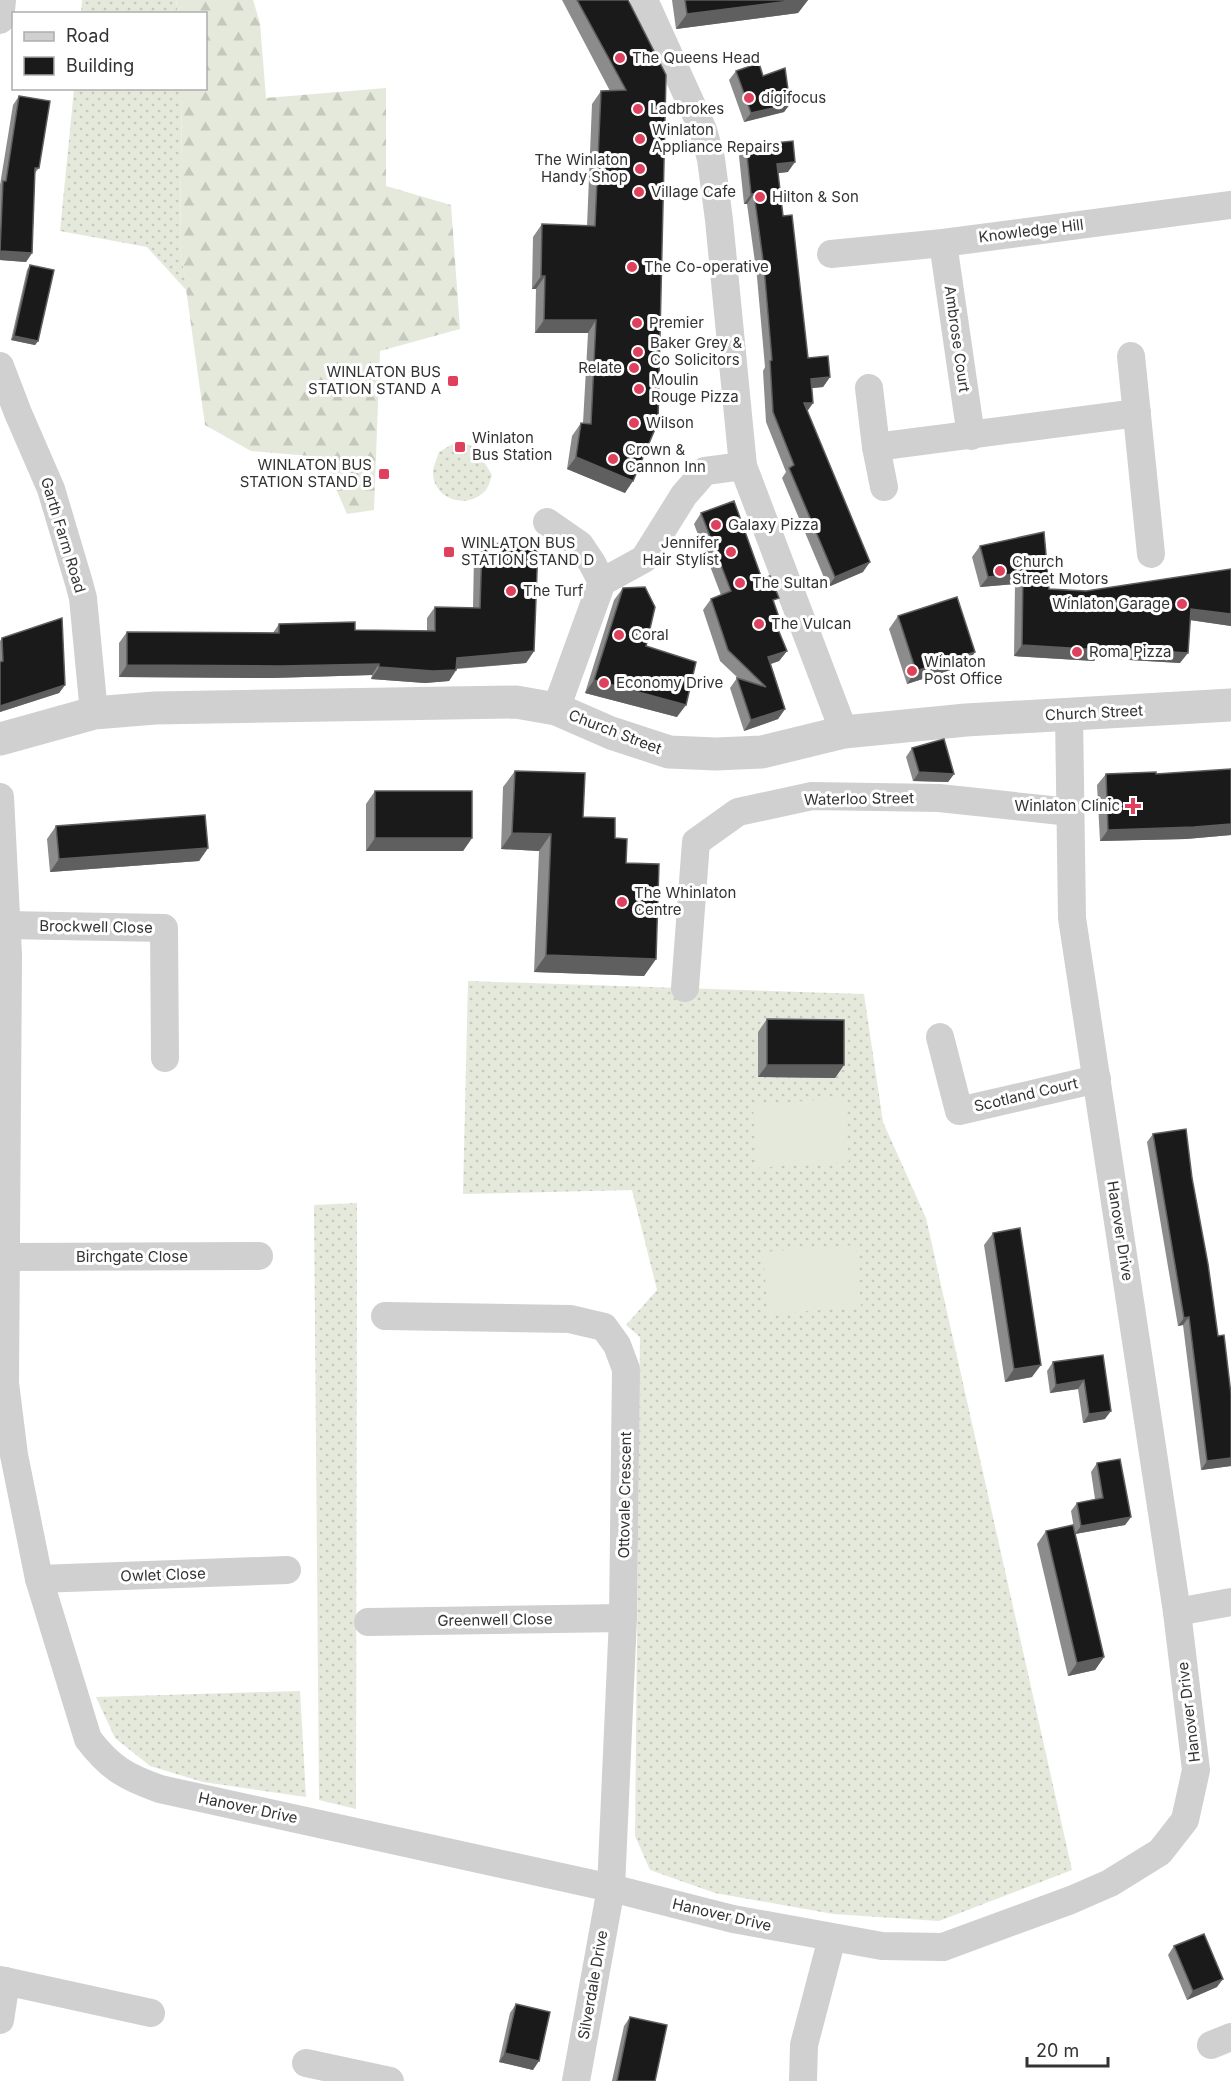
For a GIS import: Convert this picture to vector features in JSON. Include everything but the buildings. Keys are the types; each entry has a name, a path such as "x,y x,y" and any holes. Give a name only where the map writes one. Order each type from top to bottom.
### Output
{"street":[{"path":"0,20 2,0"},
{"path":"644,0 703,130 711,159 743,466 844,732"},
{"name":"Knowledge Hill","path":"831,254 943,243 1231,205"},
{"name":"Ambrose Court","path":"943,243 971,436"},
{"path":"1131,356 1151,554"},
{"name":"Garth Farm Road","path":"0,366 51,489 83,598 82,717"},
{"path":"869,388 876,447 884,487"},
{"path":"876,447 1137,413"},
{"path":"556,709 602,582 644,559 684,495 705,471 743,466"},
{"path":"547,522 580,545 602,582"},
{"name":"Church Street","path":"0,739 82,717 155,708 516,702 556,709 611,733 669,752 716,754 762,752 844,732 966,720 1231,705"},
{"name":"Hanover Drive","path":"0,796 6,925 5,1383 7,1455 39,1579 88,1739 100,1756 132,1779 160,1789 611,1888 733,1919 882,1946 943,1947 1071,1900 1110,1883 1160,1852 1185,1820 1196,1770 1177,1612 1072,918 1069,714"},
{"name":"Waterloo Street","path":"685,988 696,842 738,812 812,796 939,798 1070,812"},
{"name":"Brockwell Close","path":"6,925 164,928 165,1058"},
{"name":"Scotland Court","path":"940,1037 959,1111 1097,1079"},
{"name":"Birchgate Close","path":"6,1257 258,1256"},
{"name":"Ottovale Crescent","path":"385,1316 570,1319 604,1327 617,1345 626,1369 623,1618 611,1888"},
{"name":"Owlet Close","path":"39,1579 287,1570"},
{"path":"1177,1612 1231,1602"},
{"name":"Greenwell Close","path":"368,1622 623,1618"},
{"name":"Silverdale Drive","path":"576,2081 611,1888"},
{"path":"803,2081 804,2045 832,1938"},
{"path":"0,2020 3,1981 151,2013"},
{"path":"306,2063 390,2081"}],"green space":[{"path":"82,0 176,0 178,12 81,12"},
{"path":"176,0 253,0 260,23 266,98 386,88 386,186 451,205 460,329 380,351 374,510 347,514 322,457 251,451 205,425 180,246 182,90 207,90 207,12 178,12"},
{"path":"74,90 182,90 180,246 187,291 147,247 60,231"},
{"path":"458,441 475,447 492,475 485,491 476,498 459,501 443,494 437,488 433,470 439,452"},
{"path":"468,981 864,994 883,1122 926,1218 1072,1870 939,1921 833,1914 715,1893 650,1870 635,1836 640,1337 626,1325 657,1290 632,1190 463,1194"},
{"path":"844,1098 849,1161 757,1168 753,1105"},
{"path":"357,1203 356,1809 319,1800 314,1205"},
{"path":"856,1245 861,1307 768,1314 763,1252"},
{"path":"300,1691 306,1797 203,1782 150,1766 115,1738 96,1697"}],"place":[{"name":"The Queens Head","path":"620,58"},
{"name":"digifocus","path":"749,98"},
{"name":"Ladbrokes","path":"638,109"},
{"name":"Winlaton Appliance Repairs","path":"640,139"},
{"name":"The Winlaton Handy Shop","path":"640,169"},
{"name":"Village Cafe","path":"639,192"},
{"name":"Hilton & Son","path":"760,197"},
{"name":"The Co-operative","path":"632,267"},
{"name":"Premier","path":"637,323"},
{"name":"Baker Grey & Co Solicitors","path":"638,352"},
{"name":"Relate","path":"634,368"},
{"name":"WINLATON BUS STATION STAND A","path":"453,381"},
{"name":"Moulin Rouge Pizza","path":"639,389"},
{"name":"Wilson","path":"634,423"},
{"name":"Winlaton Bus Station","path":"460,447"},
{"name":"Crown & Cannon Inn","path":"613,459"},
{"name":"WINLATON BUS STATION STAND B","path":"384,474"},
{"name":"Galaxy Pizza","path":"716,525"},
{"name":"WINLATON BUS STATION STAND D","path":"449,552"},
{"name":"Jennifer Hair Stylist","path":"731,552"},
{"name":"Church Street Motors","path":"1000,571"},
{"name":"The Sultan","path":"740,583"},
{"name":"The Turf","path":"511,591"},
{"name":"Winlaton Garage","path":"1182,604"},
{"name":"The Vulcan","path":"759,624"},
{"name":"Coral","path":"619,635"},
{"name":"Roma Pizza","path":"1077,652"},
{"name":"Winlaton Post Office","path":"912,671"},
{"name":"Economy Drive","path":"604,683"},
{"name":"Winlaton Clinic","path":"1133,806"},
{"name":"The Whinlaton Centre","path":"622,902"}]}
